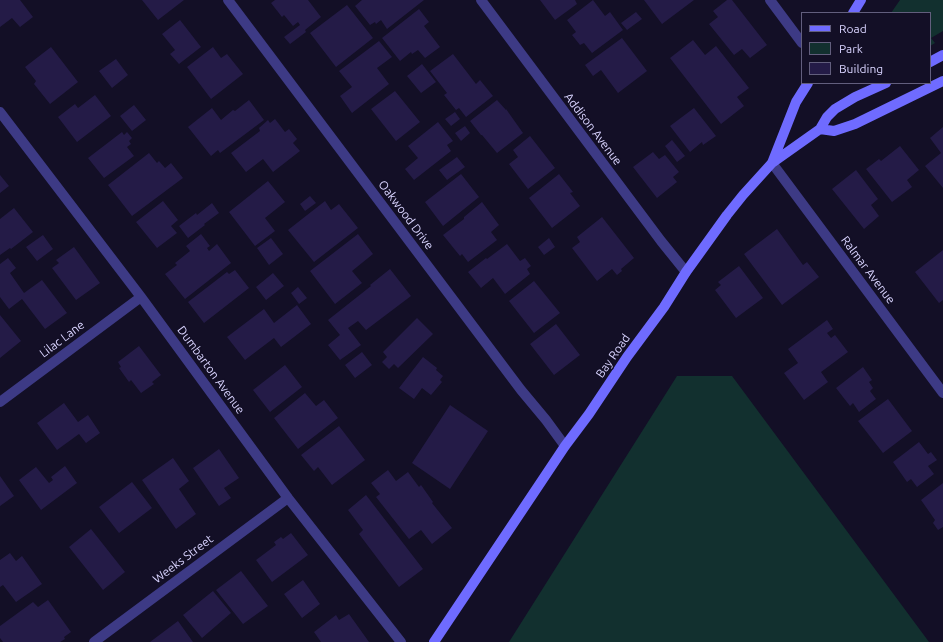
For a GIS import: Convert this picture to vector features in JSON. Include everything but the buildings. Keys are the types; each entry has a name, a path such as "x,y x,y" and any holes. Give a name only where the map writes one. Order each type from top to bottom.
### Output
{"main road":[{"path":"854,12 861,0"},
{"path":"931,61 943,55"},
{"path":"820,129 834,131 855,124 943,81"},
{"name":"Bay Road","path":"434,642 565,446 664,307 686,272 731,210 772,163 796,102 807,84"},
{"path":"772,163 820,129 835,109 855,97 884,84"}],"street":[{"name":"Oakwood Drive","path":"228,0 521,390 565,446"},
{"name":"Addison Avenue","path":"481,0 686,272"},
{"path":"770,0 801,43"},
{"name":"Dumbarton Avenue","path":"0,112 141,297 288,498 401,642"},
{"name":"Ralmar Avenue","path":"772,163 943,393"},
{"name":"Lilac Lane","path":"0,402 141,297"},
{"name":"Weeks Street","path":"94,642 288,498"}],"green space":[{"path":"900,0 943,0 943,31 931,38 931,12 892,12"},
{"path":"931,38 935,43 931,45"},
{"path":"677,376 732,376 929,642 509,642"}]}
